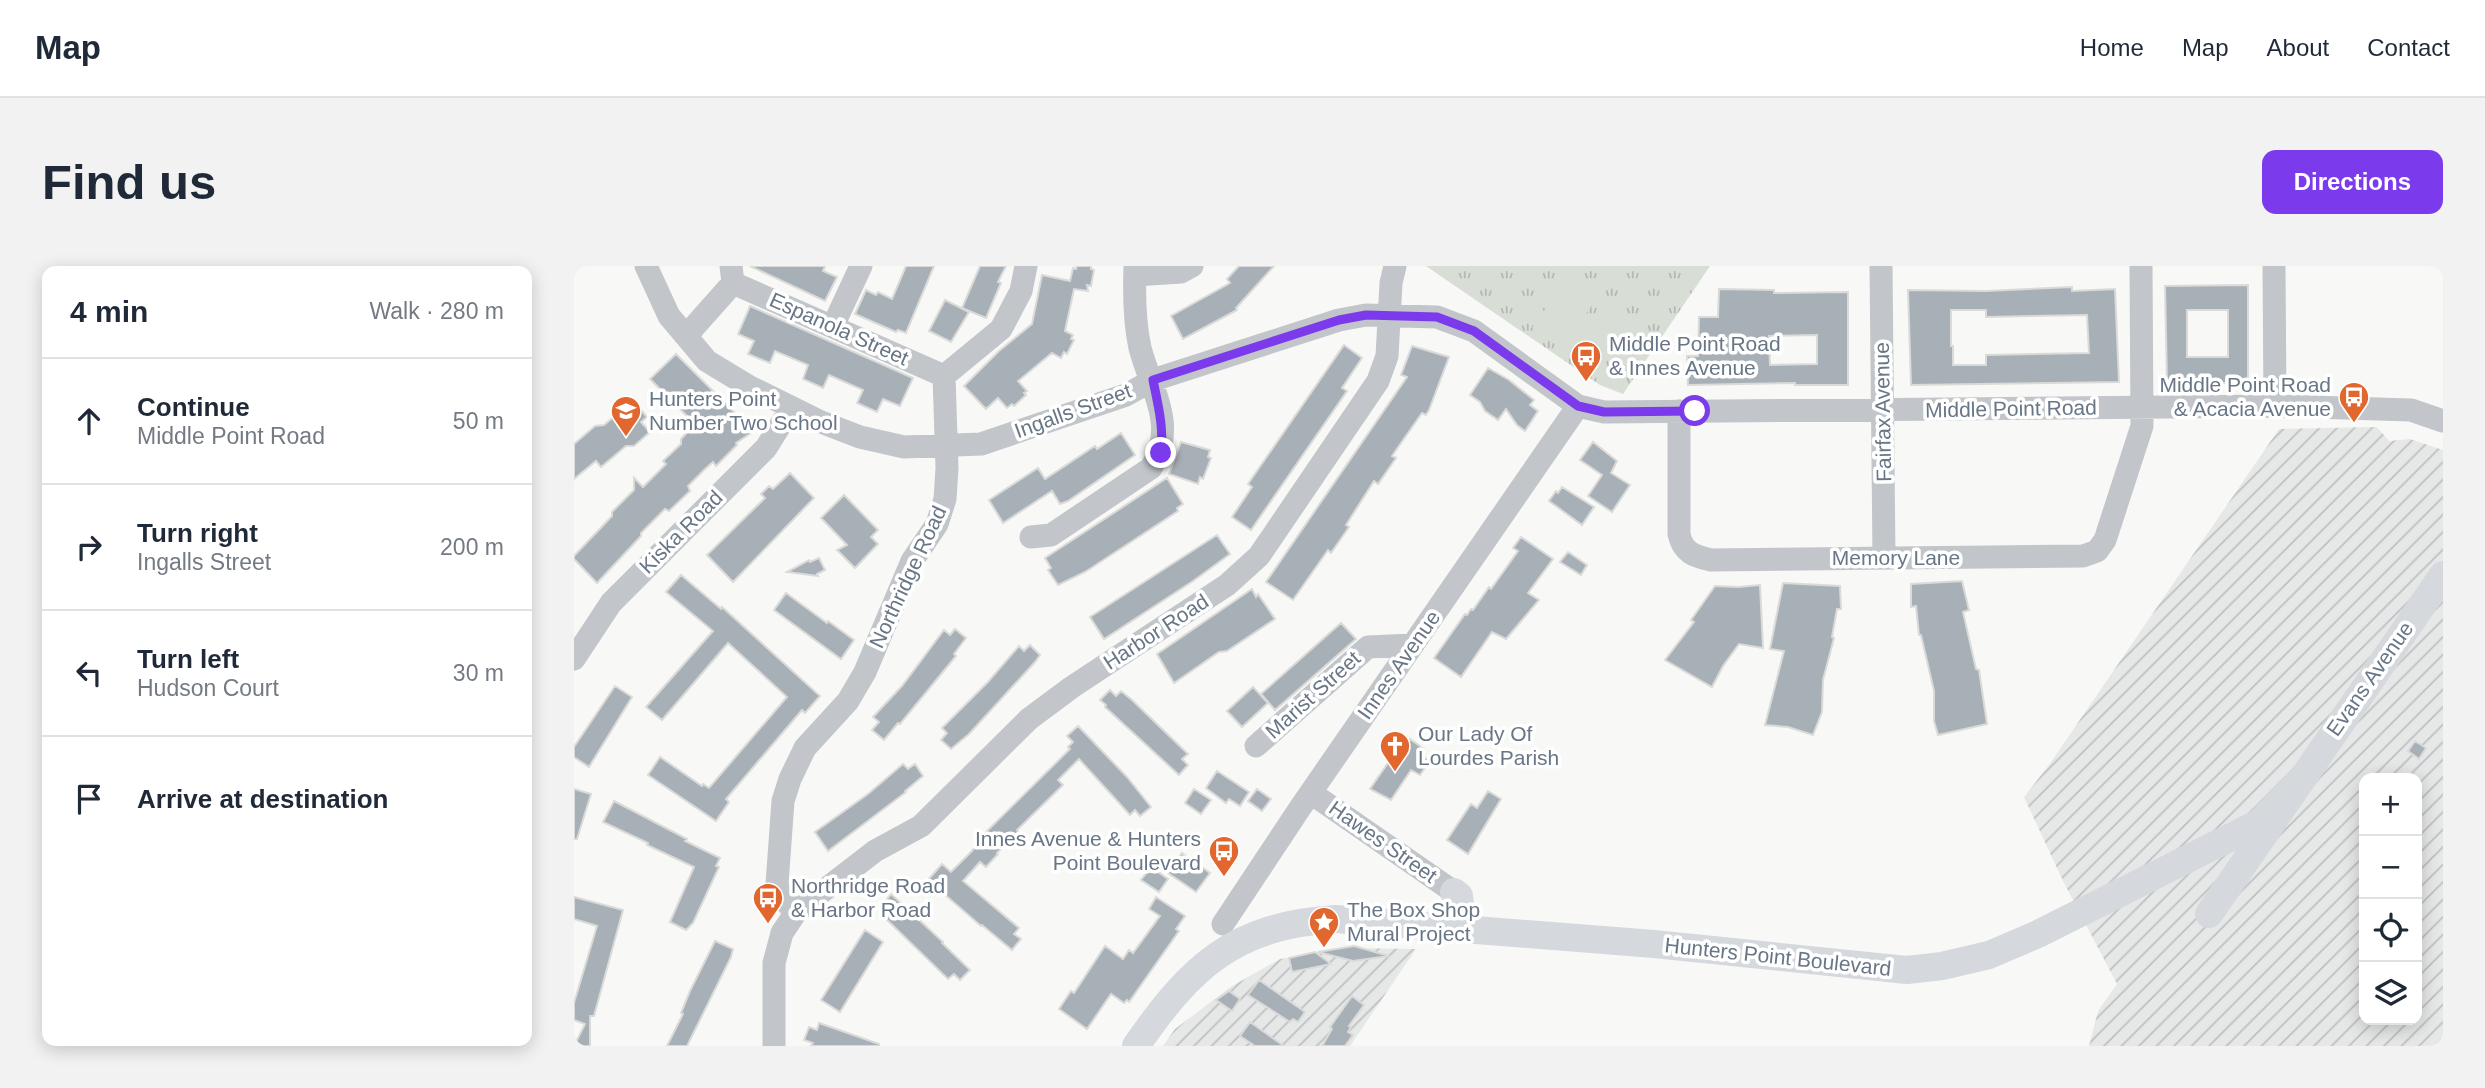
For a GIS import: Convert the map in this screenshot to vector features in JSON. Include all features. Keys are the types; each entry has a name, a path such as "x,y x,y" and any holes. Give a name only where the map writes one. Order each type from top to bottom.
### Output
{"main road":[{"name":"Evans Avenue","path":"2297,784 2443,575"},
{"path":"2209,914 2297,784"},
{"name":"Hunters Point Boulevard","path":"1217,954 1255,935 1302,920 1336,919 1654,944 1907,970 1942,966 1989,955 2038,934 2248,829 2259,823 2297,784"},
{"path":"1454,892 1459,896 1463,929"},
{"path":"1136,1046 1162,1009 1191,975 1217,954 1223,924"}],"street":[{"name":"Ingalls Street","path":"646,266 669,316 707,361 791,408 860,437 904,447 981,444 1125,395 1153,380 1339,320 1366,315 1437,317 1474,331 1578,406"},
{"path":"834,326 861,266"},
{"path":"944,376 1001,329 1021,290 1026,266"},
{"path":"1031,537 1051,535 1151,468 1161,453 1163,435 1153,380 1140,348 1134,311 1135,271 1181,272 1192,266"},
{"name":"Harbor Road","path":"796,912 875,851 921,826 1029,719 1072,687 1227,585 1259,556 1378,381 1387,356 1391,283 1395,266"},
{"name":"Fairfax Avenue","path":"1881,266 1884,558"},
{"path":"2141,266 2143,408"},
{"path":"2274,266 2275,406"},
{"path":"686,336 732,275"},
{"name":"Espanola Street","path":"732,275 834,326 944,376"},
{"name":"Northridge Road","path":"796,912 782,898 777,884 782,806 790,779 805,748 848,701 865,672 912,561 937,524 944,499 944,376"},
{"name":"Middle Point Road","path":"1578,406 1604,412 2275,406 2411,410 2443,421"},
{"name":"Innes Avenue","path":"1223,924 1578,406"},
{"name":"Kiska Road","path":"574,659 611,603 766,448 791,408"},
{"name":"Memory Lane","path":"1679,411 1679,534 1681,545 1687,552 1711,559 1884,558 2083,556 2096,551 2105,540 2142,426 2143,408"},
{"name":"Marist Street","path":"1256,746 1368,647 1413,645"},
{"name":"Hawes Street","path":"1311,793 1454,892"},
{"path":"774,1046 774,963 782,933 796,912"}],"shaded area":[{"path":"2377,427 2389,441 2410,439 2443,450 2443,1046 2089,1046 2098,1011 2117,984 2064,883 2024,797 2049,765 2279,429"},
{"path":"1347,948 1416,949 1350,1046 1163,1046 1175,1029 1232,986 1280,959"}],"green space":[{"path":"1426,266 1710,266 1623,394 1600,385"},
{"path":"1565,280 1595,301 1562,349 1532,328"},
{"path":"1601,305 1631,325 1599,373 1569,353"}],"building":[{"path":"750,266 825,266 823,271 837,277 825,301"},
{"path":"906,266 934,266 906,333 898,330 896,332 855,314 866,290 892,299"},
{"path":"980,266 1006,266 986,318 962,308"},
{"path":"1077,266 1091,266 1094,270 1091,286 1087,285 1088,291 1074,289 1065,331 1073,335 1071,339 1074,340 1067,354 1064,352 1061,358 1052,353 1018,381 1027,391 1014,406 1012,404 1007,408 998,398 986,409 964,386 999,351 1032,324 1042,275 1070,281 1073,268 1076,269"},
{"path":"1239,266 1274,266 1237,310 1183,339 1171,316 1230,283 1227,279"},
{"path":"2248,285 2248,383 2167,383 2165,286","holes":["2187,310 2228,310 2228,357 2187,357"]},
{"path":"2072,287 2072,291 2115,289 2119,382 1911,385 1908,290 1986,291","holes":["1951,310 1986,310 1986,317 2087,315 2089,353 1986,355 1986,365 1953,365"]},
{"path":"1719,289 1774,290 1774,293 1848,292 1848,385 1688,385 1687,356 1698,356 1699,317 1718,317","holes":["1817,335 1817,364 1770,365 1769,336"]},
{"path":"945,300 969,312 951,342 929,331"},
{"path":"750,306 913,378 900,406 883,399 877,412 857,403 863,390 829,375 823,388 803,379 808,365 775,351 770,363 748,354 754,341 738,334"},
{"path":"1344,345 1362,358 1342,388 1347,391 1251,530 1232,517 1252,487 1248,484"},
{"path":"1412,346 1449,357 1429,410 1426,415 1422,413 1392,456 1396,458 1378,484 1374,481 1346,525 1349,527 1331,553 1328,550 1293,600 1266,582 1407,377 1401,375"},
{"path":"676,354 743,421 751,422 753,428 716,466 713,462 706,468 688,486 690,491 669,511 665,509 597,583 574,556 634,490 634,478 643,487 666,464 663,461 681,444 681,439 695,424 650,379"},
{"path":"1488,368 1509,380 1534,400 1530,405 1538,411 1525,431 1517,425 1506,409 1498,420 1470,395"},
{"path":"635,403 647,417 641,422 650,432 634,446 626,446 601,467 596,461 574,479 574,444 595,426 604,425 628,405 630,408"},
{"path":"1121,433 1135,455 1068,501 1060,504 1052,491 1003,523 989,500 1038,468 1045,479 1095,446 1097,449"},
{"path":"1181,442 1210,450 1208,457 1211,458 1203,479 1200,477 1198,484 1169,474"},
{"path":"1593,442 1617,461 1611,473 1630,485 1612,512 1588,496 1602,475 1580,460"},
{"path":"790,473 814,498 733,582 707,555 765,498 761,494 769,486 773,489"},
{"path":"1167,478 1183,504 1177,508 1178,511 1085,572 1058,585 1048,570 1051,568 1045,558"},
{"path":"1562,487 1594,507 1582,525 1549,501"},
{"path":"844,495 878,530 871,537 878,544 855,568 837,550 847,545 821,518"},
{"path":"1217,535 1230,554 1104,639 1090,617"},
{"path":"1521,537 1553,559 1528,593 1539,600 1506,639 1492,632 1461,677 1434,658 1465,614 1473,610 1489,587 1491,589 1518,551 1513,548"},
{"path":"1568,552 1587,565 1581,575 1560,562"},
{"path":"819,558 825,570 817,574 818,576 787,572 809,560 810,562"},
{"path":"681,575 721,609 722,607 820,696 805,713 802,710 726,799 729,802 716,821 648,775 660,757 709,788 787,697 728,643 662,720 646,707 713,631 666,592"},
{"path":"1962,581 1969,610 1963,612 1976,669 1979,670 1987,724 1938,735 1934,721 1934,691 1919,635 1916,606 1911,607 1911,584"},
{"path":"1783,583 1840,586 1841,609 1837,609 1834,638 1823,680 1822,712 1813,735 1788,727 1765,725 1784,651 1770,649"},
{"path":"1760,585 1763,648 1739,644 1712,687 1665,660 1694,622 1691,620 1715,586"},
{"path":"1252,589 1275,619 1174,683 1157,654"},
{"path":"786,593 854,640 841,659 774,610"},
{"path":"1341,623 1356,639 1275,710 1261,694"},
{"path":"955,629 966,638 954,654 956,656 884,740 872,730 879,722 873,717 902,686 944,630 950,635"},
{"path":"1030,645 1040,655 1035,662 969,734 951,749 941,740 947,733 942,728 1019,646 1024,651"},
{"path":"615,686 632,697 589,767 574,757 574,747"},
{"path":"1253,687 1268,703 1242,727 1227,711"},
{"path":"1110,690 1116,696 1121,691 1132,700 1188,754 1182,759 1188,765 1179,775 1105,707 1100,700"},
{"path":"1078,726 1127,777 1151,807 1140,816 1135,810 1130,815 1079,759 1058,780 1063,785 1017,830 986,867 980,862 963,881 1019,928 1014,934 1021,939 1012,950 928,880 942,864 951,872 971,852 981,840 979,839 1070,749 1068,747 1073,742 1067,736"},
{"name":"Our Lady Of Lourdes Parish","path":"1395,737 1406,745 1410,739 1424,749 1421,755 1430,761 1420,775 1411,770 1391,800 1370,789 1392,757 1385,751"},
{"path":"2415,741 2426,748 2419,759 2408,751"},
{"path":"903,764 908,769 915,764 923,776 828,851 815,832 868,794"},
{"path":"1217,771 1249,792 1240,806 1229,799 1226,803 1206,788"},
{"path":"574,789 591,794 577,839 574,839"},
{"path":"1194,789 1211,800 1201,814 1185,803"},
{"path":"1257,789 1271,799 1262,811 1248,801"},
{"path":"1488,791 1501,799 1468,854 1447,840 1471,804 1477,808"},
{"path":"614,801 720,858 716,866 719,867 693,923 686,930 670,922 694,867 603,822"},
{"path":"1182,853 1210,873 1196,892 1168,873"},
{"path":"1151,867 1168,879 1159,892 1141,880"},
{"path":"891,894 970,970 960,980 954,974 948,979 882,915 888,909 882,905"},
{"path":"574,897 623,910 594,1016 590,1016 590,1046 574,1046 585,1024 574,1020 574,1003 597,926 574,919"},
{"path":"1156,897 1185,916 1176,929 1179,931 1129,1002 1127,1000 1124,1003 1111,994 1087,1029 1059,1009 1071,991 1074,993 1105,946 1123,959 1129,950 1133,953 1160,916 1149,909"},
{"path":"865,930 883,942 840,1012 821,1000"},
{"path":"715,941 733,949 731,957 687,1046 667,1046 683,1014 681,1013 690,991"},
{"path":"1354,946 1389,956 1353,961 1318,952"},
{"path":"1315,952 1331,964 1292,972 1289,958"},
{"path":"1259,980 1305,1012 1298,1022 1293,1019 1290,1022 1248,995"},
{"path":"1229,991 1240,999 1232,1011 1216,1000"},
{"path":"1352,996 1364,1005 1349,1026 1351,1027 1348,1032 1353,1035 1345,1046 1322,1046 1332,1029 1330,1027"},
{"path":"1250,1022 1284,1046 1255,1046 1240,1036"},
{"path":"819,1023 879,1046 811,1046 813,1043 804,1040 809,1027 817,1030"}],"place":[{"name":"Middle Point Road & Innes Avenue","path":"1586,383"},
{"name":"Middle Point Road & Acacia Avenue","path":"2354,424"},
{"name":"Hunters Point Number Two School","path":"626,438"},
{"name":"Our Lady Of Lourdes Parish","path":"1395,773"},
{"name":"Innes Avenue & Hunters Point Boulevard","path":"1224,878"},
{"name":"Northridge Road & Harbor Road","path":"768,925"},
{"name":"The Box Shop Mural Project","path":"1324,949"}],"route":[{"path":"1161,453 1162,419 1153,380 1339,320 1366,315 1437,317 1474,331 1578,406 1604,412 1695,411"}]}
